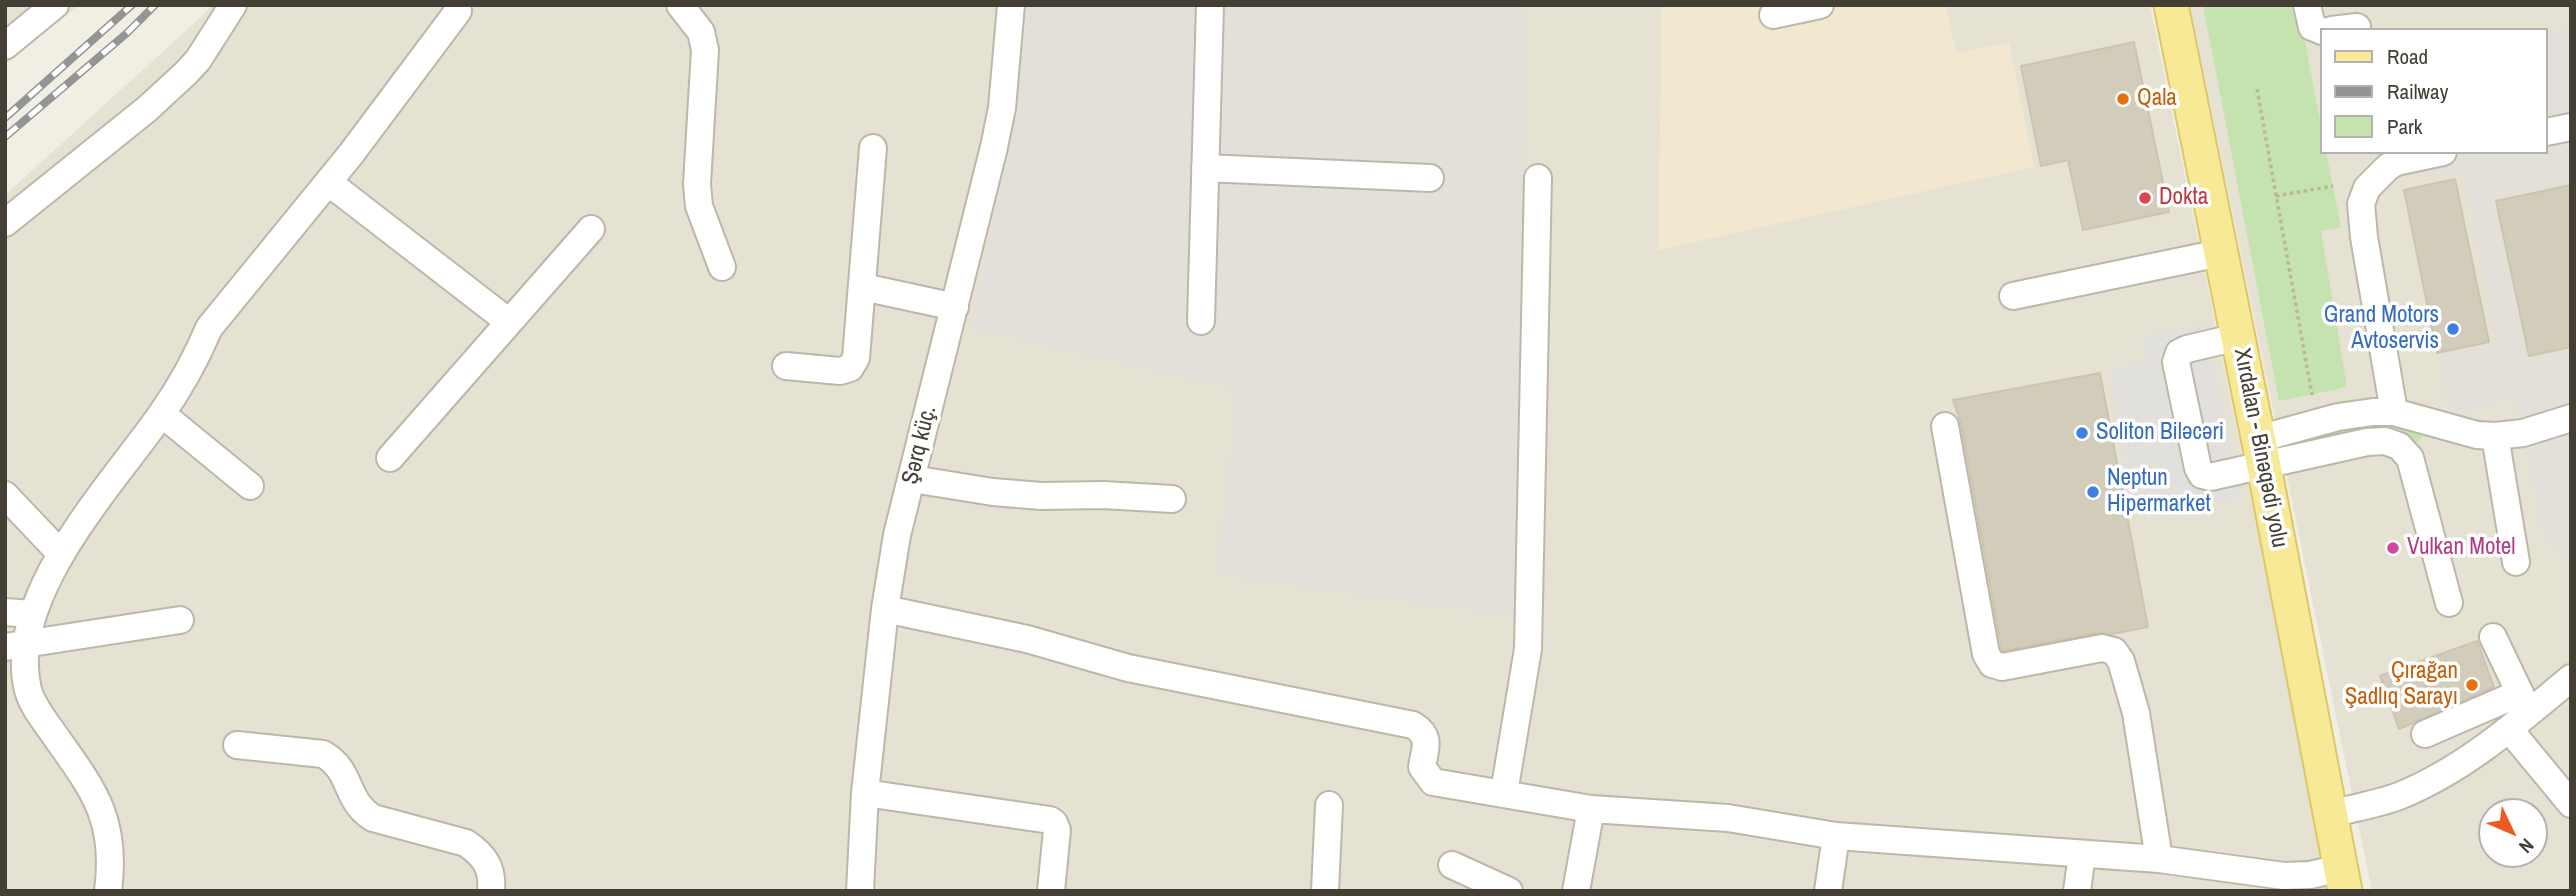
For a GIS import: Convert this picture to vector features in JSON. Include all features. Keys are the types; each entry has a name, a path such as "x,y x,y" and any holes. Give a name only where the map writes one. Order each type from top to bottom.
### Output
{"main road":[{"name":"Xırdalan - Binəqədi yolu","path":"2171,5 2343,879"}],"street":[{"path":"5,46 55,5"},
{"path":"5,223 147,109 186,73 198,60 233,5"},
{"path":"680,5 701,32 705,50 696,184 699,205 722,267"},
{"name":"Şərq küç.","path":"860,891 865,793 885,609 897,535 956,307 1002,108 1011,5"},
{"path":"1201,321 1210,5"},
{"path":"1773,15 1820,5"},
{"path":"2307,5 2312,27 2320,30"},
{"path":"108,891 111,857 103,811 91,786 43,719 29,692 15,645 61,554 123,463 162,414 196,359 209,328 328,182 458,11"},
{"path":"2548,132 2571,127"},
{"path":"786,366 840,371 850,368 856,358 873,148"},
{"path":"2394,412 2364,237 2361,204 2367,188 2388,167 2396,162 2434,154"},
{"path":"1205,168 1430,178"},
{"path":"1504,793 1528,649 1538,178"},
{"path":"328,182 509,322"},
{"path":"390,458 590,229"},
{"path":"2013,296 2220,253"},
{"path":"863,287 956,307"},
{"path":"2238,337 2187,349 2179,353 2176,362 2198,468 2202,475 2210,477 2338,417 2394,412 2477,435 2495,436 2523,433 2571,418"},
{"path":"162,414 250,486"},
{"path":"1945,426 1986,654 1992,664 2002,667 2102,648 2114,651 2121,661 2136,713 2159,859"},
{"path":"2495,436 2516,562"},
{"path":"2261,453 2385,441 2399,446 2410,457 2449,603"},
{"path":"912,479 993,492 1041,496 1103,495 1172,499"},
{"path":"5,495 61,554"},
{"path":"885,609 1027,639 1153,673 1413,725 1423,731 1426,739 1422,767 1433,782 1591,809 1728,818 1836,836 2159,859 2284,876 2310,875 2343,879"},
{"path":"5,612 33,614"},
{"path":"15,645 180,620"},
{"path":"2493,637 2525,703"},
{"path":"2425,734 2525,703 2571,678"},
{"path":"2331,814 2397,797 2426,783 2509,729 2525,703"},
{"path":"2509,729 2571,804"},
{"path":"237,745 323,754 335,761 344,773 360,810 373,818 466,843 478,851 487,861 492,877 491,891"},
{"path":"865,793 1050,820 1057,830 1051,891"},
{"path":"1325,891 1329,805"},
{"path":"1577,891 1591,809"},
{"path":"1828,891 1836,836"},
{"path":"2077,891 2082,855"},
{"path":"1452,865 1509,891"}],"path":[{"path":"2257,89 2312,395"},
{"path":"2276,197 2333,186"}],"shaded area":[{"path":"5,5 79,5 5,64"},
{"path":"212,5 2150,5 2331,891 5,891 5,195"},
{"path":"1029,5 1526,5 1516,617 1215,575 1238,390 972,329 1015,117"},
{"path":"1662,5 1946,5 1956,53 2009,43 2034,167 1658,250"},
{"path":"2190,5 2571,5 2571,891 2372,891"},
{"path":"2571,27 2571,555 2566,559 2542,532 2523,433 2513,398 2449,418 2438,358 2497,344 2463,172 2428,178 2423,154 2548,154 2548,33"},
{"path":"2205,322 2241,497 2136,515 2109,370 2147,361 2142,336"}],"green space":[{"path":"2203,5 2298,5 2320,121 2320,154 2326,154 2341,227 2321,231 2347,387 2279,401"},
{"path":"2380,419 2425,431 2419,442 2396,433 2300,450 2298,435"}],"building":[{"path":"2134,42 2169,212 2083,230 2068,160 2041,166 2021,66"},
{"path":"2455,179 2489,342 2437,353 2404,190"},
{"path":"2571,185 2571,347 2529,356 2496,201"},
{"path":"2100,373 2148,627 2002,651 1961,423 1953,400"},
{"path":"2477,641 2494,687 2399,729 2380,676"}],"railway":[{"path":"5,118 132,5"},
{"path":"5,137 127,33 155,5"}],"place":[{"name":"Qala","path":"2123,99"},
{"name":"Dokta","path":"2145,198"},
{"name":"Grand Motors Avtoservis","path":"2453,329"},
{"name":"Soliton Biləcəri","path":"2082,433"},
{"name":"Neptun Hipermarket","path":"2093,492"},
{"name":"Vulkan Motel","path":"2393,548"},
{"name":"Çırağan Şadlıq Sarayı","path":"2472,685"}]}
